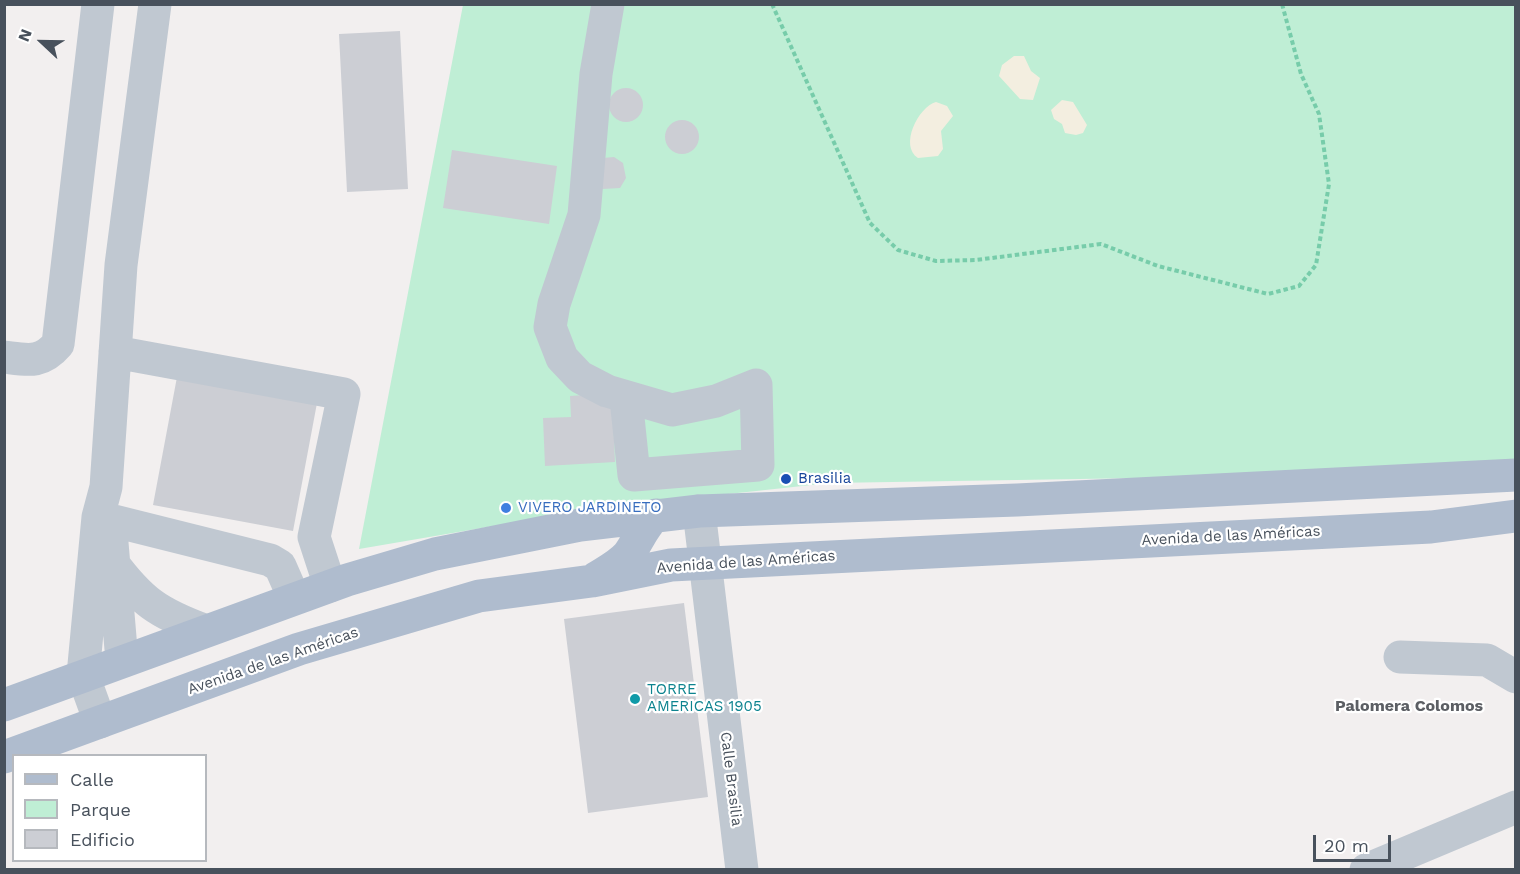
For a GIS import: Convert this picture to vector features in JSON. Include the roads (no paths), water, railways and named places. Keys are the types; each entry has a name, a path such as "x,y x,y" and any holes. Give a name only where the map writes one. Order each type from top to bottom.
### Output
{"main road":[{"path":"4,705 204,630 330,586 435,554 568,527 699,511 1017,500 1515,475"},
{"path":"592,581 617,566 628,555 644,529 656,515"},
{"name":"Avenida de las Américas","path":"12,754 299,649 479,596 592,581 671,565 1431,527 1515,516"}],"street":[{"path":"4,357 32,360 48,356 58,344 98,4"},
{"path":"100,722 83,675 105,507 121,265 155,4"},
{"path":"608,4 596,74 584,215 554,304 550,327 562,358 580,377 607,391 672,410 716,401 756,385 758,465 634,475 627,408"},
{"path":"115,352 344,394 314,537 330,586"},
{"path":"105,507 122,661"},
{"path":"105,507 256,554 280,566 294,598"},
{"name":"Calle Brasilia","path":"699,511 703,564 742,870"},
{"path":"280,566 320,554"},
{"path":"112,562 130,587 149,605 204,630"},
{"path":"1400,657 1487,660 1515,677"},
{"path":"1366,870 1515,807"}],"place":[{"name":"Brasilia","path":"786,479"},
{"name":"VIVERO JARDINETO","path":"506,508"},
{"name":"TORRE AMERICAS 1905","path":"635,699"}],"district":[{"name":"Palomera Colomos","path":"1409,706"}]}
